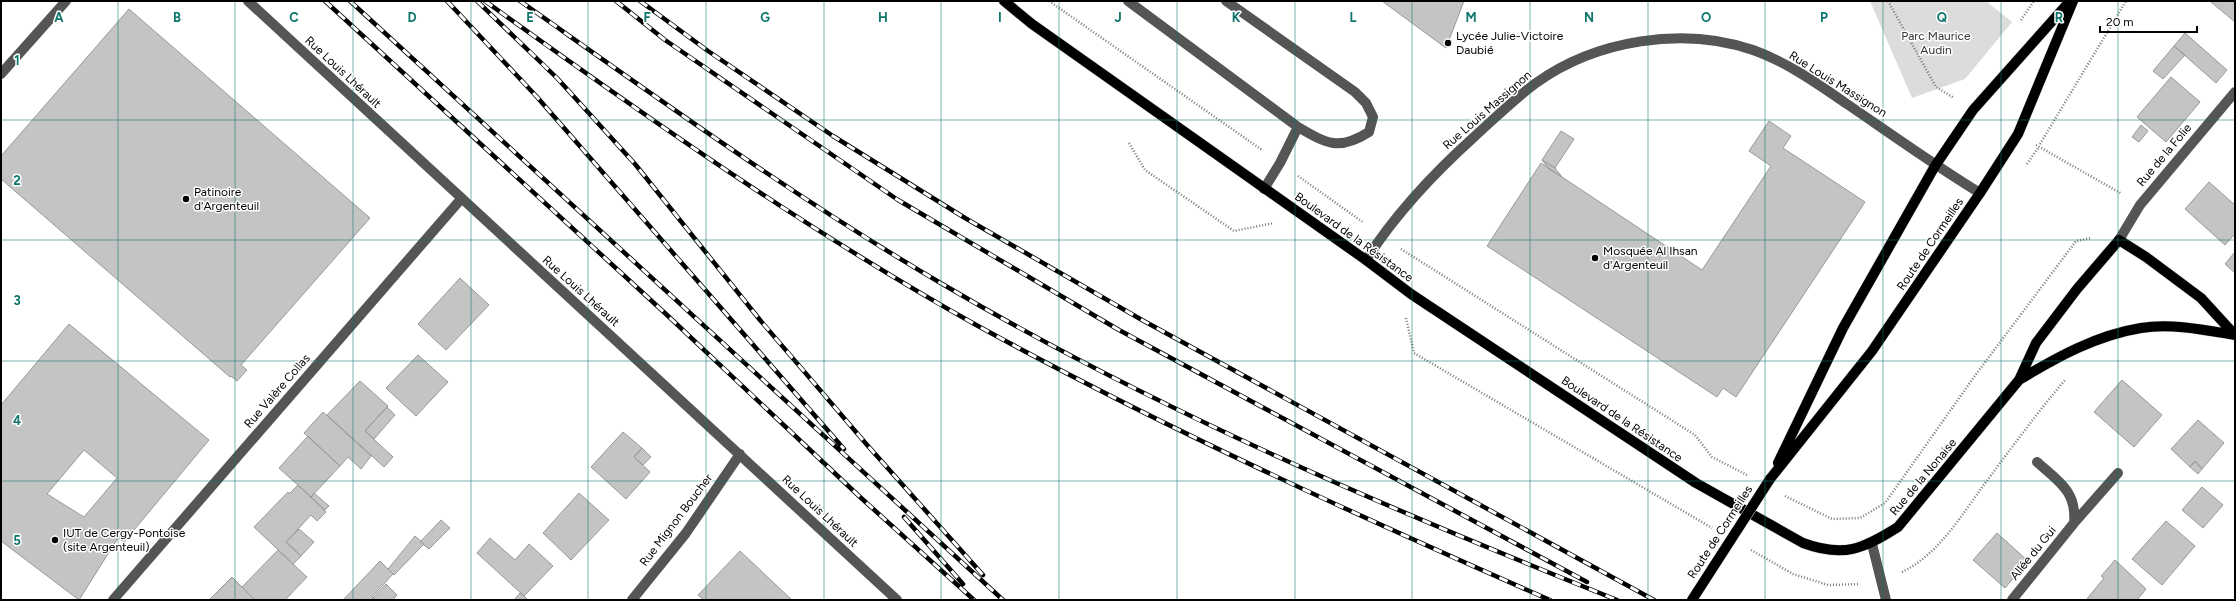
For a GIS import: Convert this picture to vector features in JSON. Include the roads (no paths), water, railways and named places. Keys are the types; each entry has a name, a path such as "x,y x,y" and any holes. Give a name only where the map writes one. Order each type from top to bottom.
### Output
{"main road":[{"name":"Boulevard de la Résistance","path":"1004,1 1032,24 1366,260 1411,294 1696,484"},
{"name":"Route de Cormeilles","path":"1770,479 1843,328 1935,166 1973,110 2070,1"},
{"name":"Route de Cormeilles","path":"1692,600 1770,479 1872,351 1980,193 2018,134 2073,1"},
{"name":"Rue de la Nonaise","path":"1696,484 1803,543 1820,549 1840,552 1872,544 1898,528 2019,380 2036,343 2077,289 2119,240 2146,257 2201,298 2235,335"},
{"name":"Rue de la Nonaise","path":"2019,380 2050,362 2092,341 2141,328 2170,327 2235,335"}],"street":[{"path":"1,74 66,1"},
{"name":"Rue Louis Lhérault","path":"248,1 897,600"},
{"path":"1128,1 1298,127 1322,142 1338,145 1354,142 1369,132 1373,117 1366,103 1355,92 1226,1"},
{"name":"Rue Louis Massignon","path":"1366,260 1382,236 1441,167 1537,83 1561,68 1598,51 1639,42 1681,39 1714,41 1753,50 1790,67 1822,87 1935,166 1980,193"},
{"name":"Rue de la Folie","path":"2119,240 2140,205 2235,92"},
{"path":"1264,189 1280,163 1298,127"},
{"name":"Rue Valère Collas","path":"113,600 461,199"},
{"name":"Rue Mignon Boucher","path":"632,600 686,533 740,454"},
{"name":"Allée du Gui","path":"2037,462 2068,490 2076,510 2074,523"},
{"name":"Allée du Gui","path":"2012,600 2074,523 2118,473"},
{"path":"1872,544 1886,600"}],"railway":[{"path":"325,1 667,315 860,497 974,600"},
{"path":"350,1 1003,600"},
{"path":"447,1 537,97 844,449"},
{"path":"477,1 557,78 635,164 760,320 868,446 983,575"},
{"path":"485,1 605,87 727,171 851,251 978,326 1048,364 1190,435 1333,503 1550,600"},
{"path":"520,1 729,148 835,218 944,285 1025,331 1190,416 1274,455 1445,530 1617,600"},
{"path":"616,1 665,40 898,200 1119,330 1587,582"},
{"path":"640,1 708,51 833,136 965,218 1142,320 1654,600"},
{"path":"904,517 963,584"}],"place":[{"name":"Lycée Julie-Victoire Daubié","path":"1448,43"},
{"name":"Patinoire d'Argenteuil","path":"186,199"},
{"name":"Mosquée Al Ihsan d'Argenteuil","path":"1595,258"},
{"name":"IUT de Cergy-Pontoise (site Argenteuil)","path":"55,540"}],"park label":[{"name":"Parc Maurice Audin","path":"1936,43"}]}
